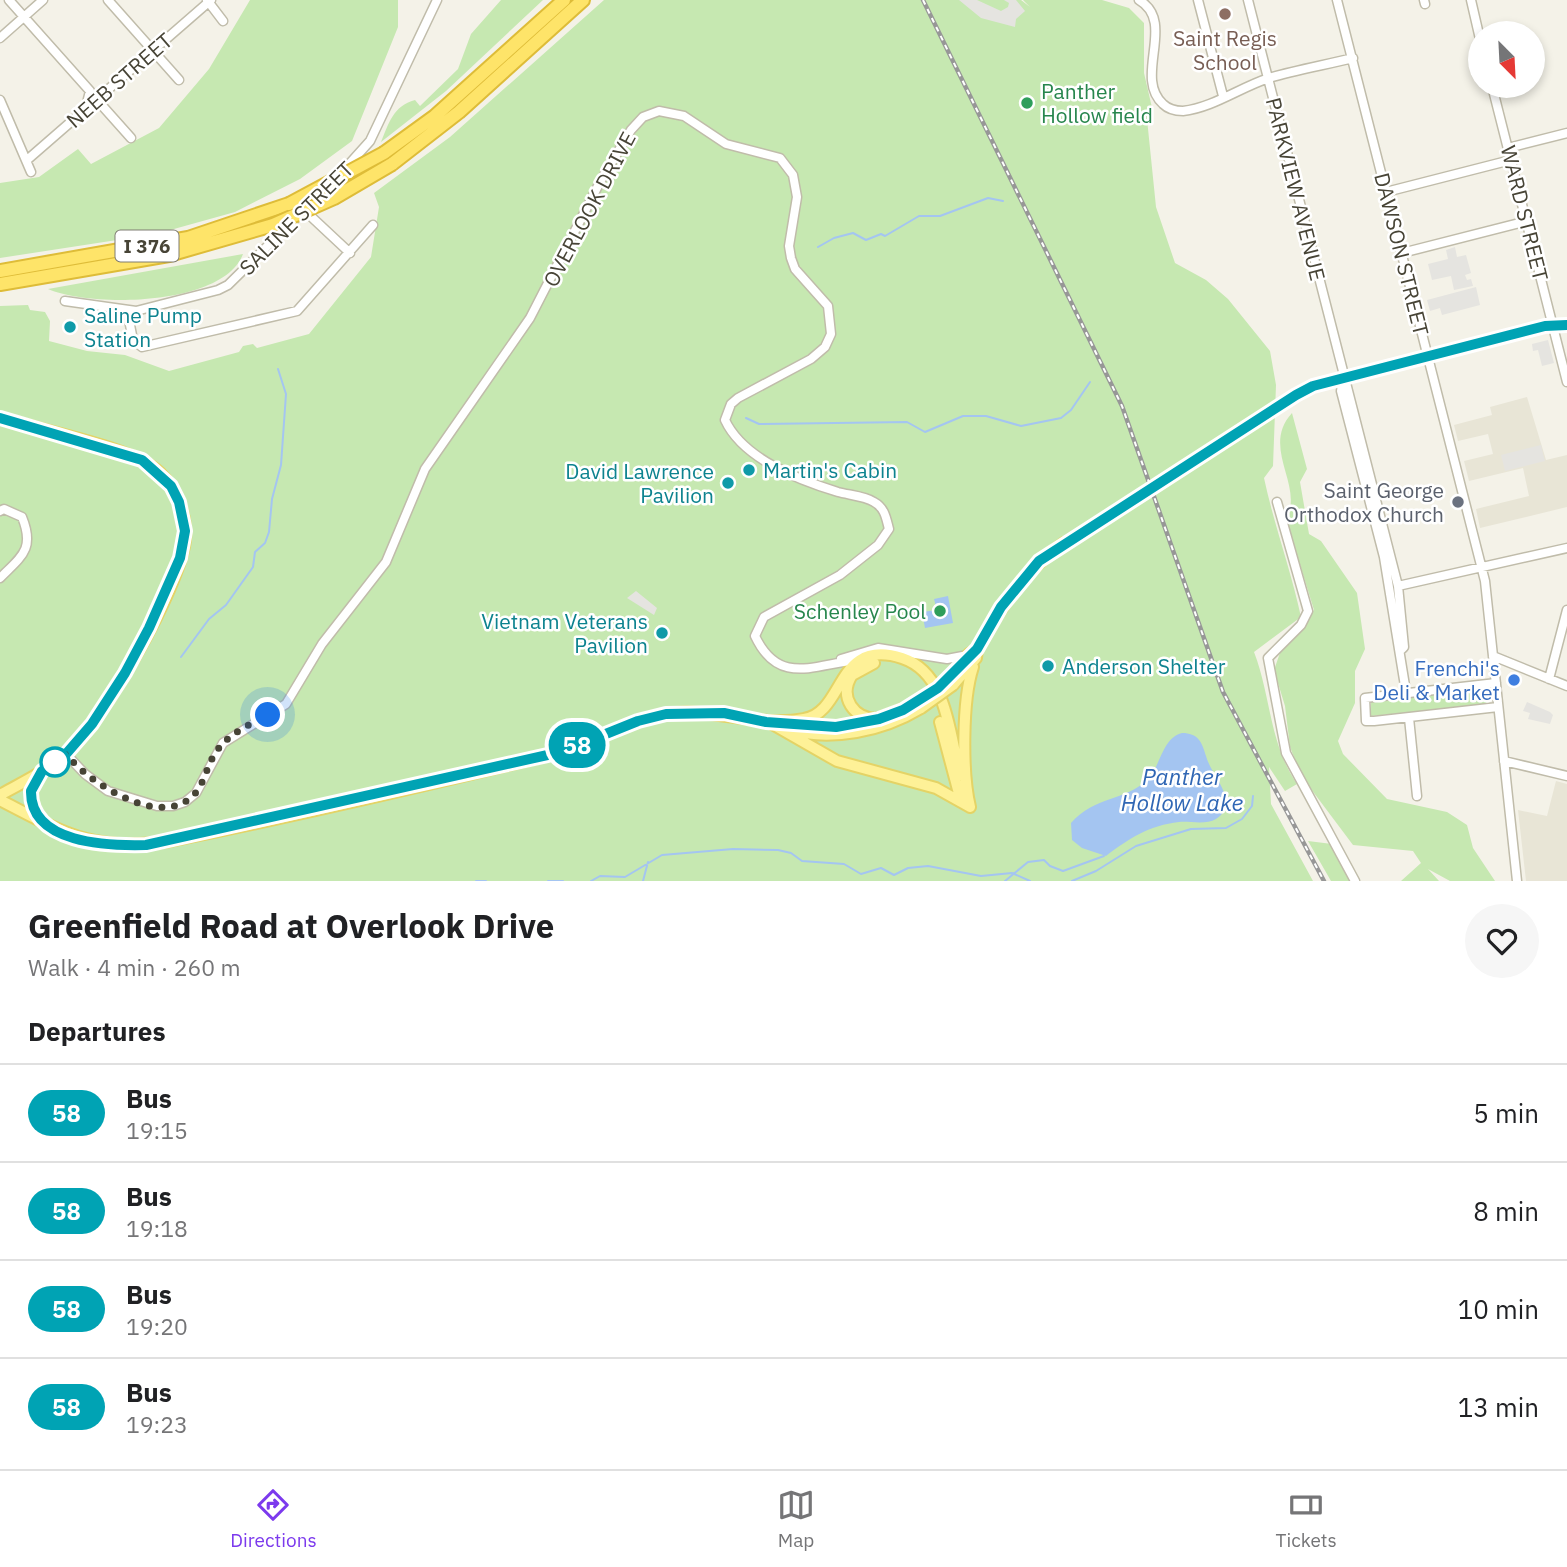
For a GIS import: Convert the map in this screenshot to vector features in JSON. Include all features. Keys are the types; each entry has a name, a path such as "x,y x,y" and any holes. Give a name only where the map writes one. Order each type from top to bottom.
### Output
{"highway":[{"name":"I 376","path":"0,271 188,238 289,204 388,159 564,0"},
{"name":"I 376","path":"0,286 191,251 273,225 334,198 459,113 583,0"}],"main road":[{"path":"1296,395 1343,378 1427,356 1553,325 1567,325"},
{"path":"0,418 142,460 171,486 184,520 185,540 180,558 149,628 104,708 66,754 0,795"},
{"path":"780,724 817,735 851,733 883,726 920,705 951,682 974,654 1016,586 1039,561 1064,543"},
{"path":"959,779 965,707 974,654"},
{"path":"884,655 901,658 918,666 931,678 943,706 959,771 961,801 936,788 837,761 780,724 814,715 828,702 849,668 858,660 884,655"},
{"path":"879,719 861,716 850,705 846,688 852,675 863,666 878,662 903,666 917,674 934,699 959,779"},
{"path":"0,800 44,824 89,841 146,845 561,752 638,721 666,714 724,713 780,724 836,727 879,719 920,705"},
{"path":"42,771 34,783 31,798 36,814 44,824"},
{"path":"936,788 959,779"}],"street":[{"path":"9,0 90,91 85,111"},
{"path":"0,38 43,0"},
{"path":"108,0 179,80"},
{"name":"SALINE STREET","path":"65,300 127,310 144,309 223,288 366,147 437,0"},
{"path":"1139,0 1150,9 1154,18 1153,81 1160,102 1170,109 1182,111 1268,78 1353,58"},
{"path":"1199,0 1223,96"},
{"name":"PARKVIEW AVENUE","path":"1248,0 1398,586 1406,692"},
{"name":"DAWSON STREET","path":"1337,0 1482,567 1517,881"},
{"path":"1471,0 1476,21"},
{"path":"209,1 223,21"},
{"name":"NEEB STREET","path":"27,160 98,102 209,1"},
{"name":"WARD STREET","path":"1495,98 1567,382"},
{"path":"0,100 32,172"},
{"path":"98,102 131,138"},
{"name":"OVERLOOK DRIVE","path":"66,754 85,774 108,791 157,806 179,805 190,799 200,787 223,743 286,704 322,645 386,562 425,470 518,338 636,123 659,111 675,112 726,144 772,155 790,169 797,197 789,246 791,258 795,269 828,306 831,334 825,347 811,359 731,404 725,420 731,433 750,451 792,474 834,491 873,500 885,510 889,529 878,545 840,575 764,617 755,636 764,654 780,666 803,671 878,648 947,659 961,659 974,654"},
{"path":"1508,148 1567,133"},
{"path":"1386,192 1511,160"},
{"path":"304,210 350,253"},
{"path":"1402,253 1527,221"},
{"path":"127,310 134,341 142,347 297,311 373,225"},
{"name":"PARKVIEW AVENUE","path":"1343,378 1341,391 1384,557 1397,648 1401,650"},
{"path":"1277,502 1308,611 1301,625 1268,658 1286,753 1355,881"},
{"path":"0,511 4,509 23,517 29,534 28,547 0,578"},
{"path":"1398,586 1567,548"},
{"path":"1549,679 1567,610"},
{"path":"1493,656 1567,686"},
{"name":"OVERLOOK DRIVE","path":"835,662 858,660"},
{"path":"1496,683 1365,698 1364,715 1366,721 1374,721 1498,707"},
{"path":"1409,718 1417,796"},
{"path":"1504,761 1567,776"}],"shaded area":[{"path":"959,0 977,0 1001,11 1008,7 1009,3 1004,0 1016,0 1025,11 1016,19 1015,27 981,18"},
{"path":"1455,247 1457,257 1466,255 1471,273 1465,275 1467,280 1471,279 1473,286 1454,290 1451,276 1432,280 1428,264 1448,259 1446,250"},
{"path":"1476,287 1480,305 1442,315 1440,308 1430,311 1427,300"},
{"path":"1548,340 1554,363 1542,366 1538,350 1533,351 1532,344"},
{"path":"1527,397 1546,460 1567,455 1567,507 1480,528 1476,509 1529,496 1523,468 1469,481 1464,461 1493,454 1488,434 1458,441 1454,425 1492,415 1490,407"},
{"path":"1541,445 1545,461 1505,471 1501,455"},
{"path":"636,591 657,608 654,615 627,598"},
{"path":"1527,702 1550,712 1553,715 1550,724 1528,719 1530,713 1523,711"},
{"path":"1556,781 1567,784 1567,881 1526,881 1518,810 1547,816"}],"green space":[{"path":"250,0 398,0 398,27 352,141 300,179 235,212 156,234 0,258 0,183 39,177 78,149 91,164 159,128 209,69"},
{"path":"501,0 543,0 446,91 381,142 389,122 402,106 415,100 420,106 458,69 471,34"},
{"path":"604,0 1021,0 1030,7 1023,0 1102,0 1129,8 1144,23 1144,73 1153,112 1147,119 1156,207 1175,263 1206,280 1228,299 1270,351 1276,385 1273,466 1264,478 1301,617 1254,652 1281,752 1297,784 1285,791 1269,767 1271,804 1313,881 0,881 0,306 28,305 30,310 45,312 50,321 49,341 87,351 125,355 169,371 239,352 243,346 253,344 257,348 309,334 371,257 379,207 374,193 450,137"},
{"path":"243,254 231,271 211,284 184,293 124,300 94,299 48,289"},
{"path":"1292,413 1307,469 1300,482 1309,534 1321,541 1357,593 1365,649 1355,671 1355,703 1338,741 1343,754 1387,799 1447,812 1467,825 1473,848 1495,881 1450,881 1428,869 1439,881 1401,881 1421,863 1413,851 1353,845 1302,777 1290,747 1285,706 1274,670 1281,650 1314,610 1286,519 1290,493 1280,440 1283,426"},
{"path":"1480,688 1488,692 1486,705 1371,716 1371,701"},
{"path":"1308,841 1332,844 1352,881 1331,881"}],"water":[{"name":"Schenley Pool","path":"948,596 953,623 925,628 922,612 937,610 934,599"},
{"name":"Panther Hollow Lake","path":"1182,733 1192,735 1203,746 1225,795 1226,804 1221,815 1208,822 1179,822 1158,826 1131,839 1106,856 1082,848 1072,840 1071,823 1080,814 1129,792 1147,780 1170,740"}],"waterway":[{"path":"818,247 834,238 853,233 866,240 881,234 885,236 919,216 940,216 988,198 1003,201"},
{"path":"181,657 209,619 226,605 253,567 255,552 265,543 269,532 272,499 281,465 286,394 278,369"},
{"path":"746,418 759,424 907,422 925,432 963,416 986,416 1021,426 1061,418 1071,410 1090,382"},
{"path":"1072,881 1096,871 1136,846 1191,829 1226,828 1242,819 1252,806 1253,796"},
{"path":"591,881 600,876 625,877 662,855 733,849 778,850 791,853 802,861 844,864 861,874 881,868 894,875 908,868 928,866 981,876 1012,873 1030,881"},
{"path":"1005,881 1028,862 1044,860 1050,866 1063,871 1104,856"},
{"path":"643,881 648,862"},
{"path":"476,881 486,881"},
{"path":"548,881 563,881"}],"railway":[{"path":"923,0 1122,406 1223,692 1324,881"}],"bus line":[{"name":"58","path":"0,418 142,460 171,486 179,502 185,531 183,549 149,628 104,708 66,754 42,771 31,791 36,814 44,824 61,832 97,843 146,845 354,801 561,752 638,721 666,714 724,713 766,722 782,721 820,727 836,727 879,719 918,702 949,678 969,654 977,649 1001,607 1026,573 1039,561 1296,395 1313,386 1434,354 1545,326 1567,325"}],"place":[{"name":"Saint Regis School","path":"1225,14"},
{"name":"Panther Hollow field","path":"1027,103"},
{"name":"Saline Pump Station","path":"70,327"},
{"name":"Martin's Cabin","path":"749,470"},
{"name":"David Lawrence Pavilion","path":"728,483"},
{"name":"Saint George Orthodox Church","path":"1458,502"},
{"name":"Schenley Pool","path":"940,611"},
{"name":"Vietnam Veterans Pavilion","path":"662,633"},
{"name":"Anderson Shelter","path":"1048,666"},
{"name":"Frenchi's Deli & Market","path":"1514,680"}],"route":[{"path":"55,762 66,754 91,780 119,796 157,806 179,805 196,793 214,755 223,743 246,726 268,715"}]}
